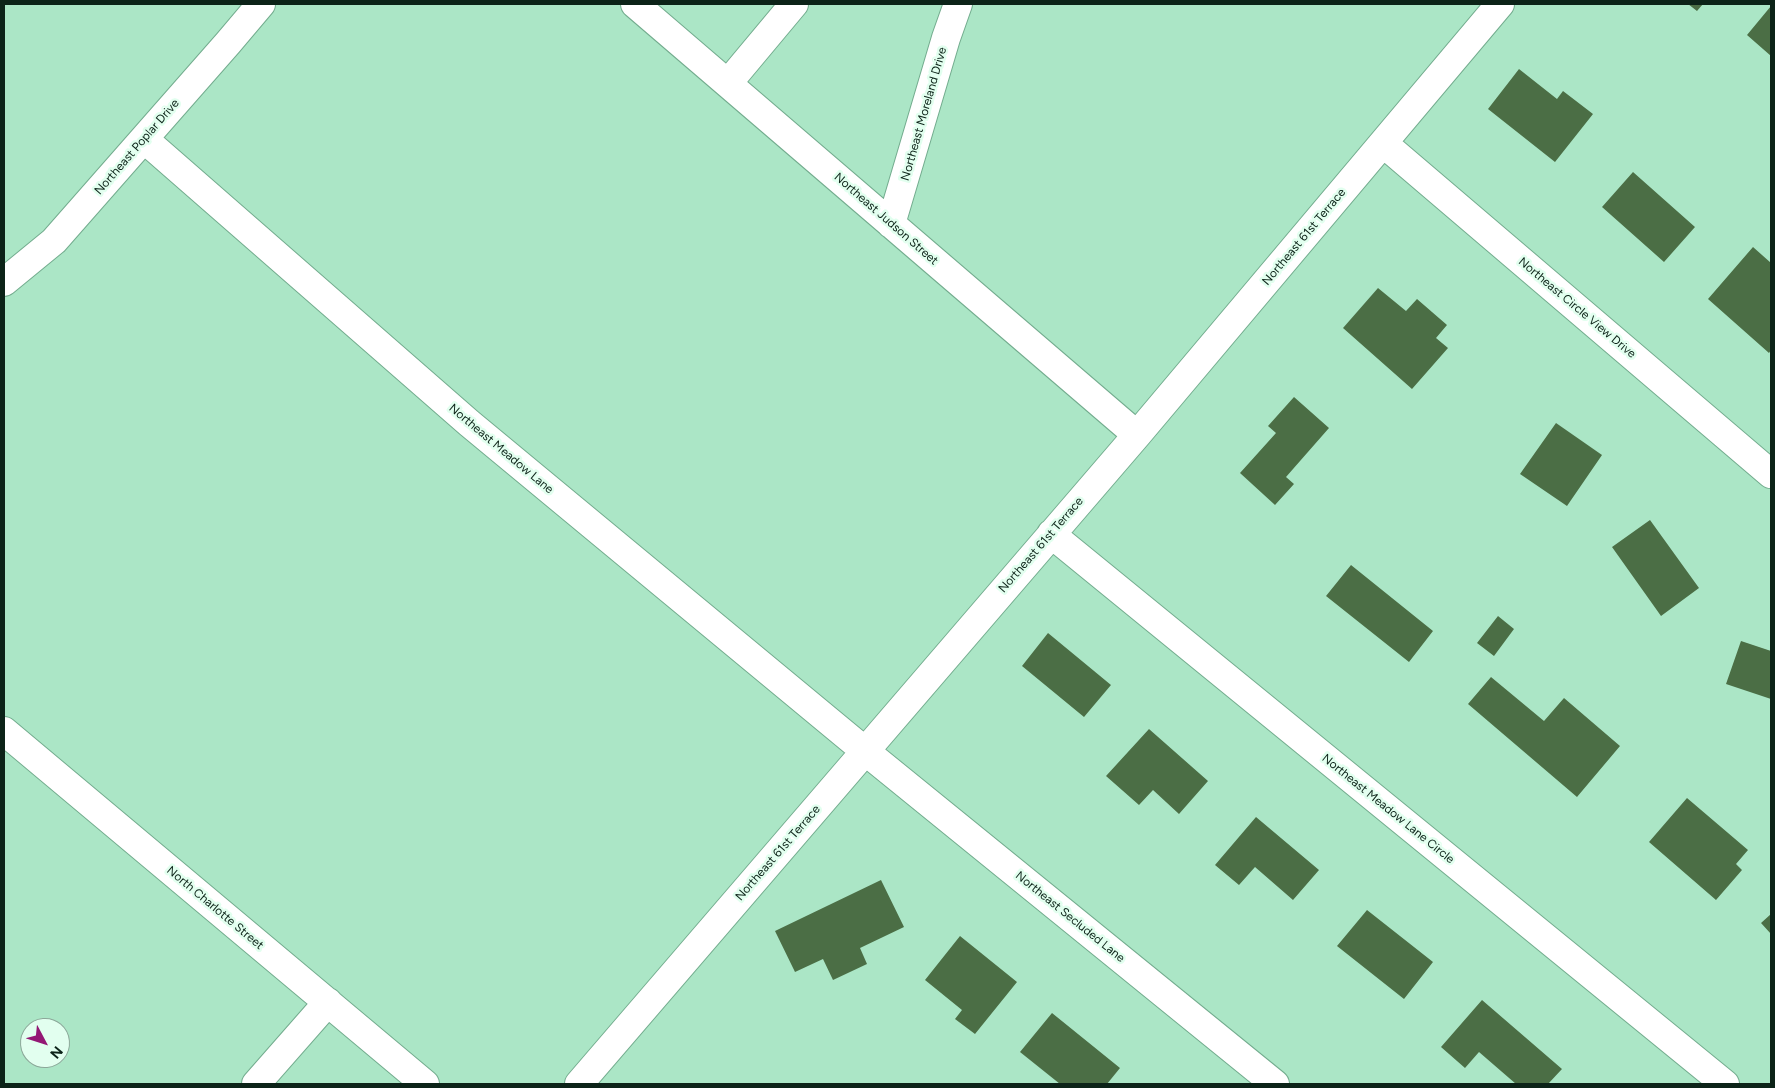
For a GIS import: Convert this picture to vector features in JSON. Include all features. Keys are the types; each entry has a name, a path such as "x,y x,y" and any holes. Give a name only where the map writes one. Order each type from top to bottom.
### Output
{"street":[{"name":"Northeast Poplar Drive","path":"4,282 54,241 261,4"},
{"name":"Northeast Judson Street","path":"635,4 1137,435"},
{"path":"728,84 794,4"},
{"name":"Northeast Moreland Drive","path":"892,224 946,38 958,4"},
{"name":"Northeast 61st Terrace","path":"579,1084 1137,435 1500,4"},
{"name":"Northeast Meadow Lane","path":"144,139 469,423 865,751"},
{"name":"Northeast Circle View Drive","path":"1383,143 1771,474"},
{"name":"Northeast Meadow Lane Circle","path":"1051,534 1724,1084"},
{"name":"North Charlotte Street","path":"4,731 425,1084"},
{"name":"Northeast Secluded Lane","path":"865,751 1274,1084"},
{"path":"256,1084 328,1002"}],"building":[{"path":"1688,4 1703,4 1697,11"},
{"path":"1771,6 1771,56 1747,35"},
{"path":"1519,69 1557,99 1563,91 1593,114 1555,162 1488,109"},
{"path":"1633,172 1695,227 1664,262 1602,207"},
{"path":"1753,247 1771,263 1771,350 1769,353 1708,299"},
{"path":"1378,288 1406,311 1417,299 1447,325 1436,338 1448,348 1412,389 1343,328"},
{"path":"1294,397 1329,428 1286,477 1294,484 1275,505 1240,473 1276,433 1268,426"},
{"path":"1556,423 1602,455 1567,506 1520,474"},
{"path":"1650,520 1699,588 1661,616 1612,547"},
{"path":"1351,565 1433,631 1409,662 1326,596"},
{"path":"1498,616 1514,629 1494,656 1477,643"},
{"path":"1048,633 1111,685 1084,717 1022,666"},
{"path":"1741,641 1771,651 1771,699 1726,684"},
{"path":"1491,677 1544,721 1564,698 1620,746 1577,797 1468,704"},
{"path":"1149,729 1208,781 1179,814 1153,790 1139,805 1106,776"},
{"path":"1687,798 1748,850 1736,864 1742,870 1716,900 1649,842"},
{"path":"1256,817 1319,870 1293,900 1255,867 1239,885 1215,865"},
{"path":"881,880 904,927 860,948 867,964 833,980 823,959 795,972 775,931"},
{"path":"1367,910 1433,962 1404,999 1337,946"},
{"path":"1771,914 1771,934 1761,923"},
{"path":"960,936 1017,982 975,1034 955,1019 962,1010 925,980"},
{"path":"1482,1000 1562,1069 1548,1084 1516,1084 1479,1052 1465,1068 1441,1047"},
{"path":"1052,1013 1120,1068 1107,1084 1060,1084 1020,1052"}]}
